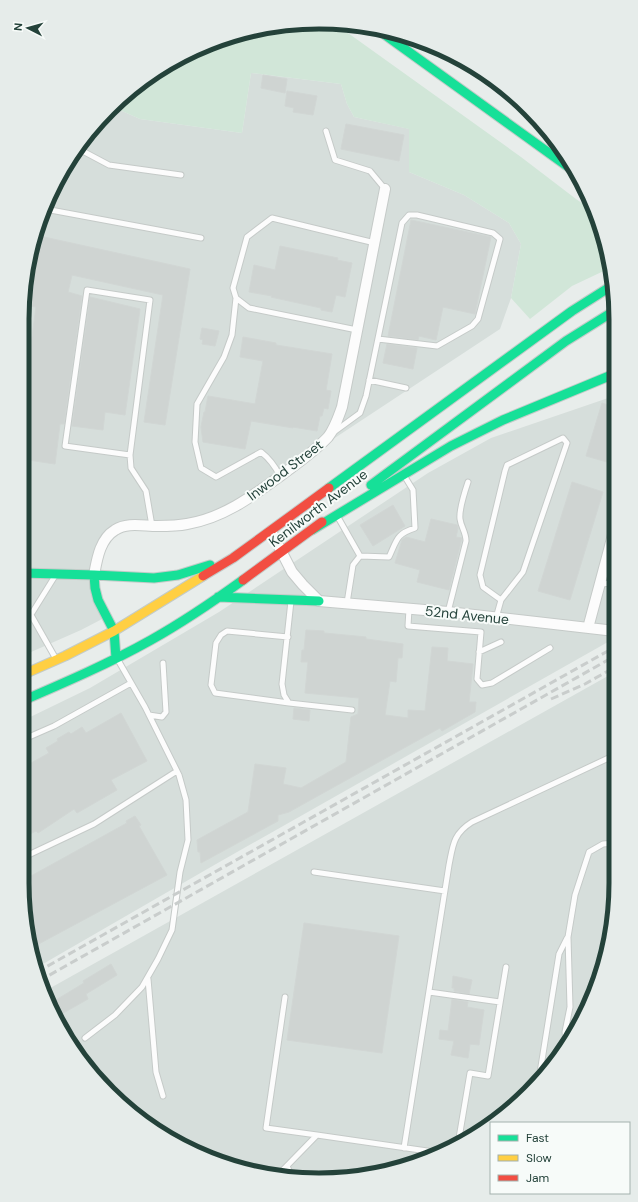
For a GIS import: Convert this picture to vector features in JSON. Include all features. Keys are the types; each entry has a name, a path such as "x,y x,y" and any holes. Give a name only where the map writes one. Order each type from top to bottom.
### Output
{"main road":[{"path":"389,38 563,163"},
{"name":"Kenilworth Avenue","path":"29,672 114,631 233,558 572,312 607,289"},
{"name":"Kenilworth Avenue","path":"29,698 116,658 170,629 282,553 553,350 609,315"},
{"path":"312,530 451,446 503,420 609,376"},
{"path":"29,573 154,578 178,575 233,558"},
{"path":"94,575 98,600 114,631 116,658"},
{"path":"218,597 319,601"}],"street":[{"name":"Inwood Street","path":"94,575 101,546 106,537 114,530 121,527 134,525 187,525 208,519 231,509 313,452 328,436 337,423 342,407 385,189"},
{"path":"270,531 292,572 319,601"},
{"path":"588,628 609,550"},
{"name":"52nd Avenue","path":"319,601 448,612 609,630"}],"lane":[{"path":"326,131 335,160 370,171 385,189"},
{"path":"83,151 109,165 181,175"},
{"path":"50,210 201,238"},
{"path":"328,436 360,413 366,396 402,224 409,216 417,215 493,233 500,239 478,319 472,326 437,346 378,339"},
{"path":"280,476 274,465 261,452 216,477 201,468 195,442 197,404 224,357 232,335 236,298 233,288 247,237 272,218 375,243"},
{"path":"130,455 65,446 87,290 150,300 130,455 131,468 146,491 152,526"},
{"path":"236,298 249,308 357,330"},
{"path":"369,380 406,388"},
{"path":"496,618 501,600 522,572 567,443 563,438 508,465 505,471 480,575 483,587 501,600"},
{"path":"360,556 389,557 399,535 415,528 413,490 404,475"},
{"path":"448,612 466,540 460,517 468,482"},
{"path":"337,515 360,556"},
{"path":"347,603 353,565 360,556"},
{"path":"29,617 56,574"},
{"path":"600,584 609,583"},
{"path":"289,703 284,695 282,684 291,600"},
{"path":"409,609 408,626 481,632 477,679 482,685 492,683 550,648"},
{"path":"31,614 57,659"},
{"path":"288,637 227,631 221,635 216,642 211,685 215,694 352,710"},
{"path":"479,652 501,642"},
{"path":"85,1038 115,1015 142,987 158,959 172,930 180,872 188,840 186,800 177,771 149,715 116,658"},
{"path":"149,715 162,717 166,712 163,663"},
{"path":"29,737 54,726 131,683"},
{"path":"404,1148 445,892 453,846 457,835 463,828 472,822 609,757"},
{"path":"29,855 94,824 177,771"},
{"path":"565,1035 570,1007 568,937 575,895 589,852 603,844 609,844"},
{"path":"314,872 445,892"},
{"path":"540,1070 558,954 568,937"},
{"path":"459,1137 470,1072 488,1076 506,967"},
{"path":"148,978 156,1072 163,1096"},
{"path":"429,992 500,1002"},
{"path":"284,997 266,1128 429,1151"},
{"path":"282,1171 317,1136"},
{"path":"287,1166 289,1171"}],"shaded area":[{"path":"251,73 341,84 347,104 354,117 410,129 409,172 464,195 509,223 521,244 511,298 500,329 215,517 133,525 106,537 94,575 106,617 81,630 29,653 29,319 31,281 39,244 51,208 68,174 89,142 119,110 140,119 242,133"},
{"path":"609,398 609,641 41,965 31,921 29,883 29,718 90,688 219,612 428,473 491,438"},
{"path":"609,675 609,883 607,921 594,976 570,1028 549,1060 510,1101 496,1113 464,1134 412,1158 357,1171 319,1173 281,1171 226,1158 191,1143 158,1124 142,1113 114,1088 89,1060 78,1044 59,1011 49,989"}],"green space":[{"path":"319,29 344,30 521,157 586,206 594,226 605,270 572,286 530,319 511,298 521,244 509,223 464,195 409,172 409,129 354,117 347,104 341,84 251,73 242,133 140,119 119,110 142,89 158,78 208,51 244,39 281,31"}],"building":[{"path":"263,75 287,79 285,93 261,88"},
{"path":"287,91 317,96 313,115 293,112 294,108 285,106"},
{"path":"346,124 404,135 399,161 341,149"},
{"path":"411,220 491,237 475,314 443,307 436,340 419,336 418,340 388,336"},
{"path":"41,236 190,269 165,425 144,422 163,295 72,275 68,292 82,296 64,424 60,424 55,464 29,460 29,360 36,307 30,306 31,281"},
{"path":"280,246 338,258 337,260 352,263 345,297 336,295 332,312 321,310 321,308 271,297 272,296 249,292 254,265 275,270"},
{"path":"90,297 140,309 125,415 105,412 103,430 72,426"},
{"path":"202,328 219,331 215,346 202,344 203,340 200,339"},
{"path":"243,337 276,343 276,345 332,354 326,390 331,391 328,409 324,408 322,416 320,416 317,431 251,421 245,449 203,442 201,427 208,396 255,404 263,361 240,357"},
{"path":"387,344 417,348 413,369 383,363"},
{"path":"602,403 609,405 609,463 586,456"},
{"path":"572,482 603,492 570,600 538,591"},
{"path":"393,505 405,526 373,546 360,525"},
{"path":"431,519 457,525 458,528 456,537 462,538 449,590 417,582 420,570 395,563 402,540 406,537 425,542"},
{"path":"306,630 366,637 366,639 403,644 402,658 398,658 396,682 390,681 385,715 408,718 408,710 425,711 432,647 448,648 447,661 473,664 469,702 476,702 475,712 442,731 440,728 289,812 278,815 278,821 201,863 197,840 248,812 255,764 286,768 283,784 301,788 346,762 351,717 358,714 359,698 305,693 308,662 301,662"},
{"path":"294,708 310,710 309,721 293,719"},
{"path":"121,713 147,761 111,780 117,790 77,813 74,809 38,833 36,831 29,834 29,764 49,753 46,748 69,732 71,734 82,727 86,733"},
{"path":"135,816 141,825 139,826 167,875 36,945 31,921 29,877 127,823 126,821"},
{"path":"304,923 399,936 382,1053 287,1040"},
{"path":"111,964 117,975 86,994 88,999 61,1014 54,1001 84,983 83,981"},
{"path":"453,976 472,980 469,994 454,991 454,988 452,988"},
{"path":"452,999 468,1002 467,1007 484,1010 479,1045 470,1044 468,1058 451,1055 454,1041 439,1039 440,1030 448,1031"}],"railway":[{"path":"42,969 609,650"},
{"path":"45,978 609,659"},
{"path":"551,699 585,684 609,670"}],"traffic: fast":[{"path":"389,38 563,163"},
{"path":"329,488 572,311 607,289"},
{"path":"371,485 566,341 609,314"},
{"path":"312,530 451,446 503,420 609,376"},
{"path":"94,575 154,578 178,575 210,565"},
{"path":"29,573 94,575 98,600 114,631 116,658"},
{"path":"29,698 104,664 151,640 175,626 243,580"},
{"path":"218,597 319,601"}],"traffic: slow":[{"path":"29,672 65,656 114,631 203,576"}],"traffic: jam":[{"path":"203,576 233,558 329,488"},
{"path":"243,580 322,522"}]}
